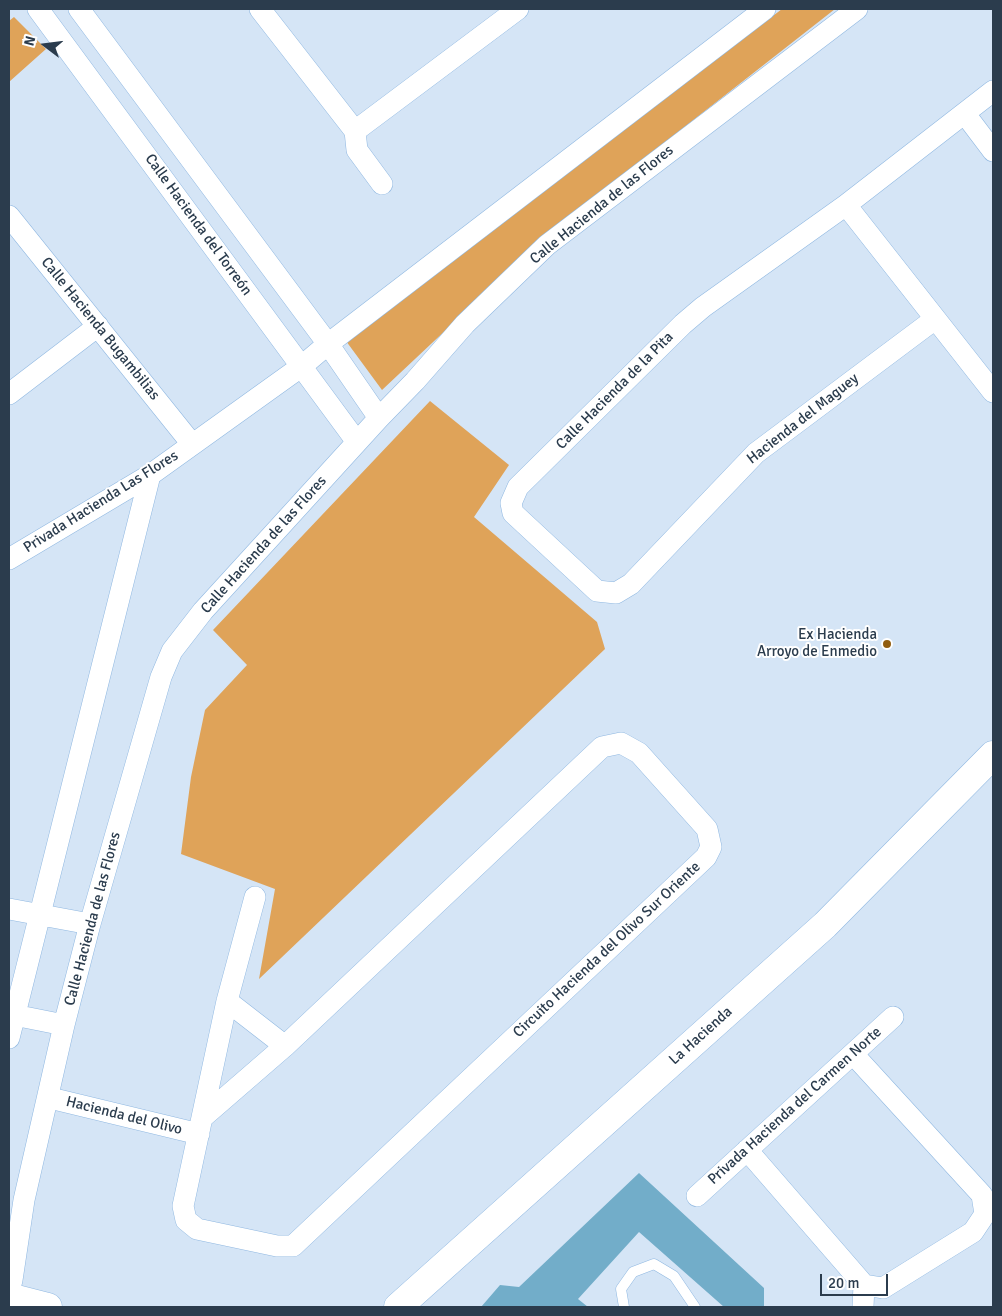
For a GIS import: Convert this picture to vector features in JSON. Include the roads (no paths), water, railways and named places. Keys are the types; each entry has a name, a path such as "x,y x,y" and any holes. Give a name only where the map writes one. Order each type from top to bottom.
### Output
{"street":[{"name":"Calle Hacienda del Torreón","path":"38,9 357,442"},
{"path":"78,9 328,344 379,418"},
{"path":"355,131 518,9"},
{"path":"192,444 302,366 328,344 765,9"},
{"name":"Calle Hacienda de las Flores","path":"9,1291 12,1280 17,1197 50,1098 64,1025 90,924 161,677 172,652 203,611 415,381 465,324 547,245 856,9"},
{"path":"267,11 355,131 357,150 382,184"},
{"name":"Calle Hacienda de la Pita","path":"616,593 597,591 513,513 511,503 518,487 703,307 846,205 993,91"},
{"path":"965,114 993,151"},
{"path":"846,205 993,392"},
{"name":"Calle Hacienda Bugambilias","path":"9,216 192,444"},
{"name":"Hacienda del Maguey","path":"616,593 631,584 756,453 935,319"},
{"path":"9,394 98,326"},
{"name":"Privada Hacienda Las Flores","path":"9,559 150,475 192,444"},
{"path":"9,1038 11,1015 41,916 150,475"},
{"name":"Circuito Hacienda del Olivo Sur Oriente","path":"201,1125 602,747 621,743 639,753 707,828 711,847 706,858 293,1246"},
{"name":"La Hacienda","path":"398,1307 825,925 993,755"},
{"name":"Hacienda del Olivo","path":"255,896 227,1001 183,1206 186,1220 197,1229 277,1246 293,1246"},
{"path":"9,909 90,924"},
{"path":"227,1001 285,1046"},
{"path":"11,1015 64,1025"},
{"name":"Privada Hacienda del Carmen Norte","path":"697,1196 893,1017"},
{"path":"853,1054 982,1195 985,1214 974,1232 877,1293 863,1307"},
{"name":"Hacienda del Olivo","path":"50,1098 201,1125"},
{"path":"748,1150 877,1293"},
{"path":"9,1297 48,1307"}],"lane":[{"path":"624,1307 621,1289 633,1272 654,1264 674,1276 695,1307"}],"place":[{"name":"Ex Hacienda Arroyo de Enmedio","path":"887,644"}]}
